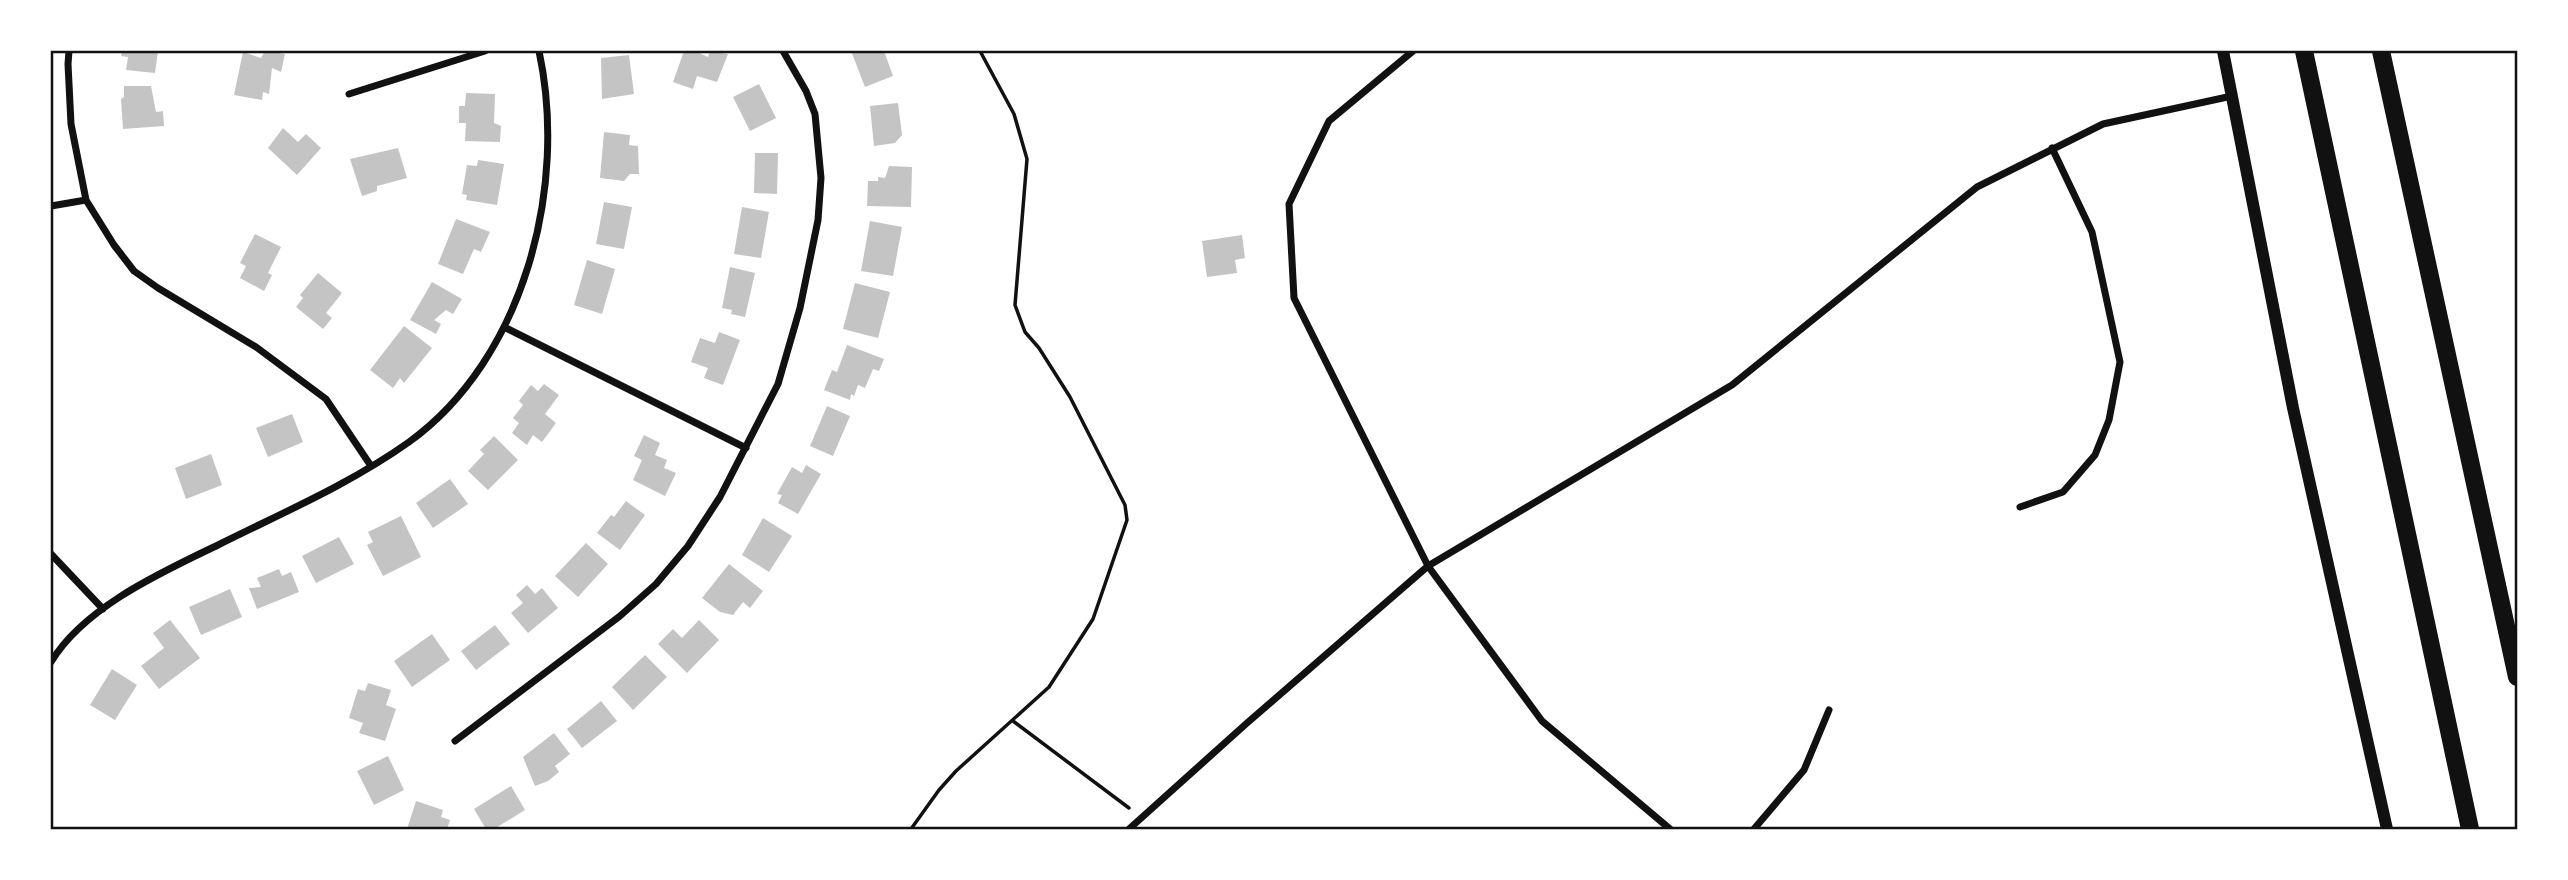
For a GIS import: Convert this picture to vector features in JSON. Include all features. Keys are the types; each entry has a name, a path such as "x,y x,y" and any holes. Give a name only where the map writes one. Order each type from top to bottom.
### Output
{"highway":[{"path":"2304,51 2470,829"},
{"path":"2381,51 2517,677"}],"street":[{"path":"69,51 71,124 86,200 114,246 134,271 256,347 326,399 371,466"},
{"path":"349,94 485,51"},
{"path":"51,662 60,647 103,609 138,585 371,466 411,440 452,402 480,366 504,327 522,286 535,246 546,187 549,134 540,51"},
{"path":"455,741 620,616 656,584 688,546 720,497 778,384 800,308 818,220 821,178 815,114 806,91 783,51"},
{"path":"1413,51 1329,121 1289,204 1294,298 1428,566 1542,721 1670,829"},
{"path":"2222,51 2292,408 2387,829"},
{"path":"1129,829 1428,566 1732,385 1977,187 2103,124 2232,96"},
{"path":"2020,507 2063,492 2095,455 2109,420 2120,362 2092,232 2052,148"},
{"path":"51,206 86,200"},
{"path":"504,327 746,448"},
{"path":"51,554 103,609"},
{"path":"1755,829 1804,770 1829,710"}],"path":[{"path":"911,829 939,790 1049,687 1093,619 1127,520 1125,505 1082,421 1039,348 1025,332 1015,305 1027,159 1014,114 980,51"},
{"path":"1013,722 1129,808"}],"building":[{"path":"122,51 158,51 155,73 126,70 128,57 121,56"},
{"path":"265,51 285,54 281,72 272,68 269,94 263,92 262,100 234,95 243,52 261,58"},
{"path":"684,51 695,51 708,57 710,51 728,54 717,82 697,76 693,89 673,82"},
{"path":"851,51 884,51 893,76 865,87"},
{"path":"629,55 634,94 602,99 601,58"},
{"path":"759,84 776,118 750,131 733,97"},
{"path":"124,86 151,86 156,112 163,111 164,126 123,129 121,99 124,97"},
{"path":"466,93 495,94 494,123 501,126 500,142 465,141 466,123 459,123 459,106 465,106"},
{"path":"898,103 902,135 895,143 874,146 870,106"},
{"path":"283,128 298,142 306,134 321,148 297,175 268,148"},
{"path":"604,132 630,135 629,145 638,146 639,174 630,174 624,181 600,178"},
{"path":"398,148 407,178 377,186 377,191 362,196 350,159"},
{"path":"755,153 778,153 777,194 754,193"},
{"path":"478,160 504,164 497,205 466,200 467,195 462,194 467,165 477,166"},
{"path":"889,166 912,167 911,207 867,206 868,181 878,181 878,177 885,178"},
{"path":"604,202 632,207 624,249 596,244"},
{"path":"742,207 769,212 761,258 734,254"},
{"path":"456,219 490,232 481,252 474,249 463,274 438,264"},
{"path":"870,221 902,227 893,276 861,271"},
{"path":"255,234 281,247 268,273 272,275 264,291 240,278 246,266 240,263"},
{"path":"1242,235 1245,258 1235,260 1237,273 1207,277 1202,241"},
{"path":"587,260 615,269 602,314 574,305"},
{"path":"730,267 755,273 745,317 731,314 732,310 722,308"},
{"path":"318,273 342,293 326,313 332,318 323,329 296,307 303,298 300,295"},
{"path":"432,282 462,299 453,314 446,310 434,320 441,324 436,334 410,320"},
{"path":"855,283 890,292 878,338 843,329"},
{"path":"404,326 432,348 404,383 400,378 393,388 370,370"},
{"path":"719,332 740,340 723,385 704,378 708,368 691,362 700,338 715,343"},
{"path":"847,345 884,359 879,371 873,369 865,388 858,385 850,400 824,390 832,370 837,372"},
{"path":"544,384 559,395 545,414 556,423 542,442 533,435 527,445 512,433 519,423 513,418 523,405 519,401 531,385 538,391"},
{"path":"827,406 850,416 833,456 810,446"},
{"path":"292,414 303,442 268,457 256,428"},
{"path":"644,435 660,443 655,455 667,460 664,468 676,473 665,496 633,480 642,460 634,456"},
{"path":"494,436 518,460 488,490 468,471 484,454 480,450"},
{"path":"211,454 222,485 186,499 175,468"},
{"path":"806,465 821,474 798,514 778,503 782,495 777,494 792,467 802,473"},
{"path":"450,479 468,504 433,528 416,503"},
{"path":"626,501 645,515 620,550 597,533"},
{"path":"401,516 421,557 383,576 367,545 373,542 368,532"},
{"path":"763,518 792,536 769,572 742,555"},
{"path":"339,537 354,564 316,583 302,556"},
{"path":"586,543 608,564 578,597 555,576"},
{"path":"729,564 763,591 750,608 743,602 733,615 720,612 702,598"},
{"path":"279,569 282,576 291,572 299,592 257,609 249,588 261,587 257,578"},
{"path":"527,585 535,594 542,588 558,608 528,633 511,613 523,603 516,595"},
{"path":"230,589 242,617 201,635 189,607"},
{"path":"170,620 200,658 159,689 141,666 164,648 153,633"},
{"path":"699,620 719,640 687,673 658,644 673,629 682,638"},
{"path":"495,625 510,644 476,670 461,651"},
{"path":"432,634 450,660 412,687 394,661"},
{"path":"645,655 667,677 633,710 612,687"},
{"path":"112,669 137,685 115,720 90,705"},
{"path":"368,683 391,690 386,705 396,709 385,741 359,733 363,723 349,718 358,689 365,691"},
{"path":"601,701 617,721 582,748 567,729"},
{"path":"554,733 570,754 555,766 559,772 548,781 535,786 523,757"},
{"path":"388,756 404,790 374,805 357,771"},
{"path":"511,786 525,810 494,829 486,829 474,809"},
{"path":"416,801 443,810 441,817 450,820 447,829 407,829"}]}
